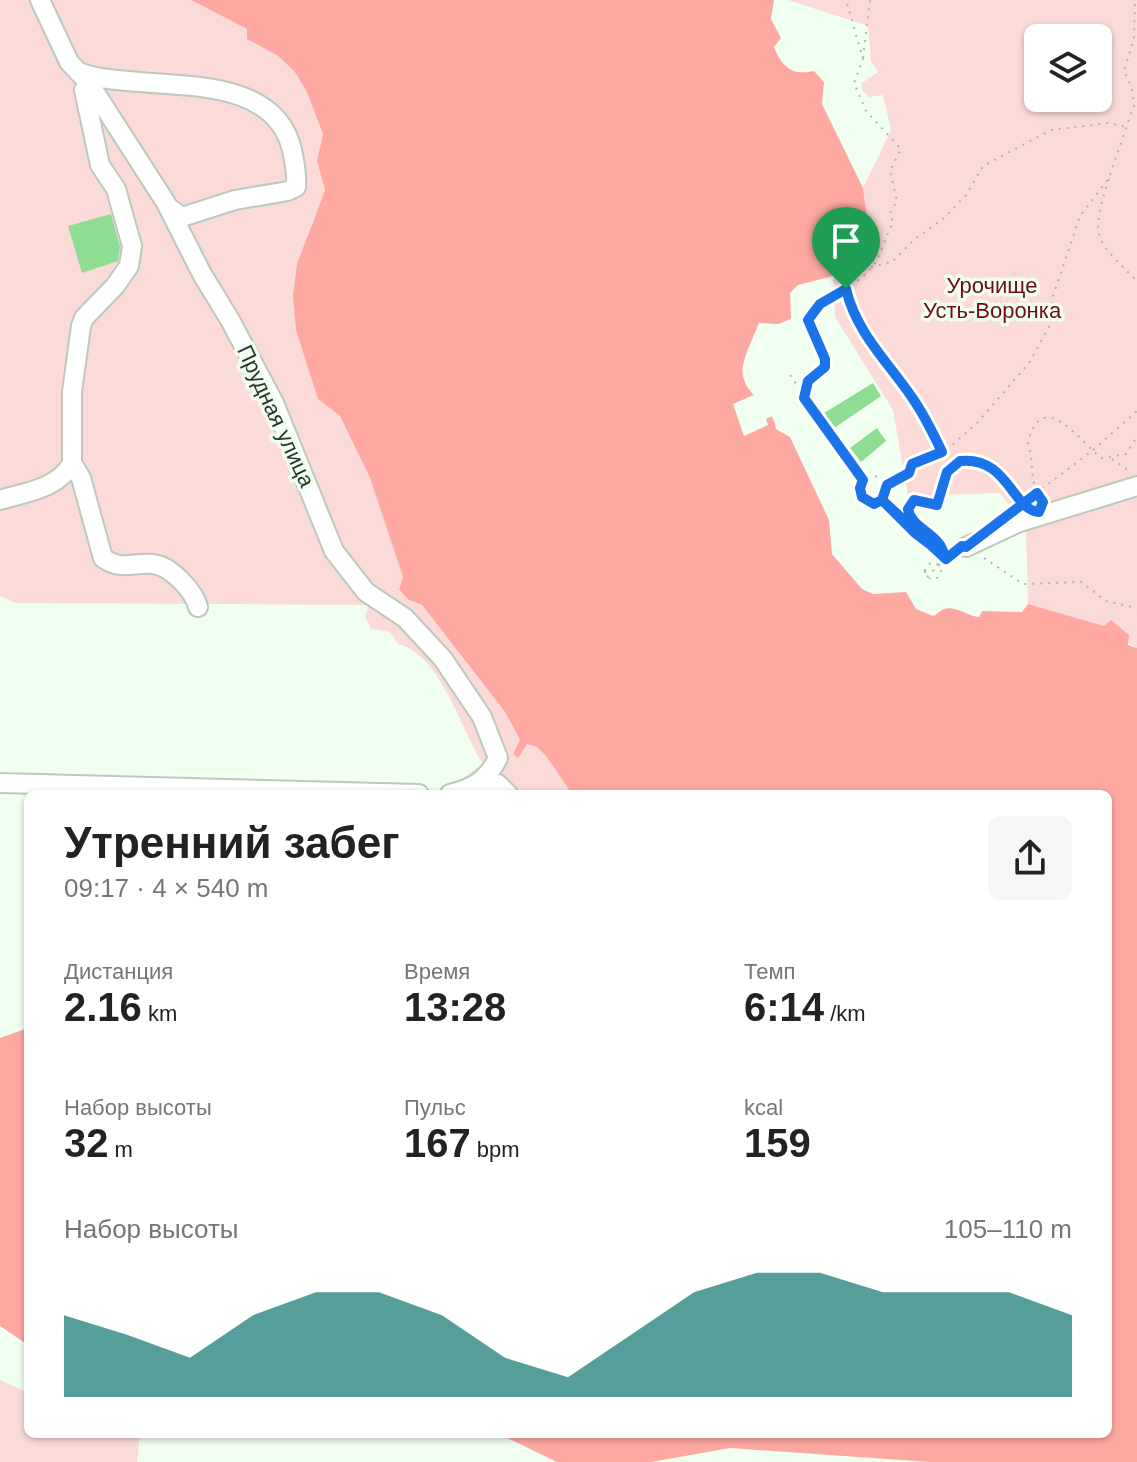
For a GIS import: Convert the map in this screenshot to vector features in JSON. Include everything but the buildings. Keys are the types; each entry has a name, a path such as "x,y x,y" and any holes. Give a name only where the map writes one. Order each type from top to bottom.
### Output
{"street":[{"name":"Прудная улица","path":"40,0 69,62 169,208 274,403 334,551 366,592 405,618 443,659 482,717 498,758 490,774 477,786 464,790"},
{"path":"78,72 99,79 209,87 256,105 280,123 289,136 297,175 296,187 235,200 190,216 182,217 169,208"},
{"path":"0,500 54,483 65,475 72,463 72,392 81,326 84,318 115,286 129,266 132,246 116,189 100,165 91,108 78,72"},
{"path":"72,463 81,478 103,558 113,565 125,567 152,564 162,567 190,590 198,607"},
{"path":"966,547 1017,523 1137,486"},
{"path":"0,783 267,790"},
{"path":"478,790 498,784 504,790"}],"path":[{"path":"846,0 863,59"},
{"path":"813,336 808,320 820,304 846,289 875,263 879,247 893,223 890,213 897,201 890,171 901,149 876,125 854,83 863,59 870,0"},
{"path":"1135,0 1134,39 1124,71 1132,88 1134,105 1100,204 1098,234 1106,253 1137,281"},
{"path":"869,267 892,262 915,239 944,218 966,195 983,166 1051,130 1108,123 1126,127"},
{"path":"790,375 863,480 860,493 865,501 874,504 882,500 887,485 909,473 912,464 942,452 978,422 1029,363 1051,323 1053,296 1080,216 1109,178"},
{"path":"846,289 851,311 890,371 910,394 942,452"},
{"path":"804,398 808,381 825,367 825,359 809,329"},
{"path":"1023,503 1092,451 1137,411"},
{"path":"1043,506 1032,483 1033,457 1028,443 1037,423 1046,418 1063,420 1101,458 1126,454 1137,437"},
{"path":"1111,458 1137,476"},
{"path":"945,557 937,540 911,519 908,509 914,500 937,505 945,478 954,465 968,461 988,466 1007,480 1028,509"},
{"path":"863,480 876,476 887,485"},
{"path":"882,500 945,557"},
{"path":"927,577 945,557 962,546 1023,584 1081,582 1106,601 1137,608"},
{"path":"927,577 927,566 939,565"},
{"path":"927,577 939,578 939,565"}],"green space":[{"path":"0,0 191,0 247,29 247,39 278,56 294,71 306,90 323,134 317,161 325,190 307,236 318,399 340,415 370,478 403,577 399,591 409,600 422,605 505,712 520,740 537,747 546,756 569,790 456,790 460,780 483,764 438,677 413,651 398,644 390,632 371,629 365,616 369,605 16,603 0,596"},
{"name":"Урочище Усть-Воронка","path":"788,0 1137,0 1137,648 1105,627 1028,604 1026,528 1000,493 908,496 893,410 835,317 833,276 868,225 863,188 891,130 883,95 869,97 862,90 862,83 878,72 871,61 868,26"},
{"path":"0,1380 24,1391 24,1438 140,1438 137,1462 0,1462"}],"shaded area":[{"path":"191,0 774,0 771,19 781,38 774,47 789,68 800,72 814,71 824,82 822,104 863,188 868,225 833,276 798,285 790,293 791,319 778,324 759,323 743,365 746,384 774,420 776,429 790,437 829,520 832,554 862,589 873,594 906,592 916,609 933,616 948,608 979,617 982,611 1022,612 1028,604 1104,626 1111,620 1129,635 1128,645 1137,648 1137,1462 930,1462 730,1448 651,1462 557,1462 507,1438 1112,1438 1112,790 569,790 537,747 527,744 518,758 513,754 520,740 505,712 422,605 409,600 399,590 403,577 370,478 340,416 318,399 296,330 293,296 297,264 325,190 317,161 323,134 306,90 294,71 278,56 247,39 247,29"},
{"path":"24,1029 24,1342 0,1326 0,1038"}],"pier":[{"path":"756,394 776,414 766,419 768,425 744,436 733,404"}],"route":[{"path":"846,289 820,304 808,320 825,359 825,367 808,381 804,398 863,480 860,493 865,501 874,504 882,500 915,533 946,559 962,546 966,547 1023,503 1037,493 1043,502 1039,512 1028,509 1023,503 1007,480 988,466 960,461 947,472 941,501 937,505 931,507 914,500 908,509 911,519 937,540 944,555 915,533 882,500 887,493 887,485 909,473 912,464 942,452 910,394 890,371 851,311 846,289"}]}
